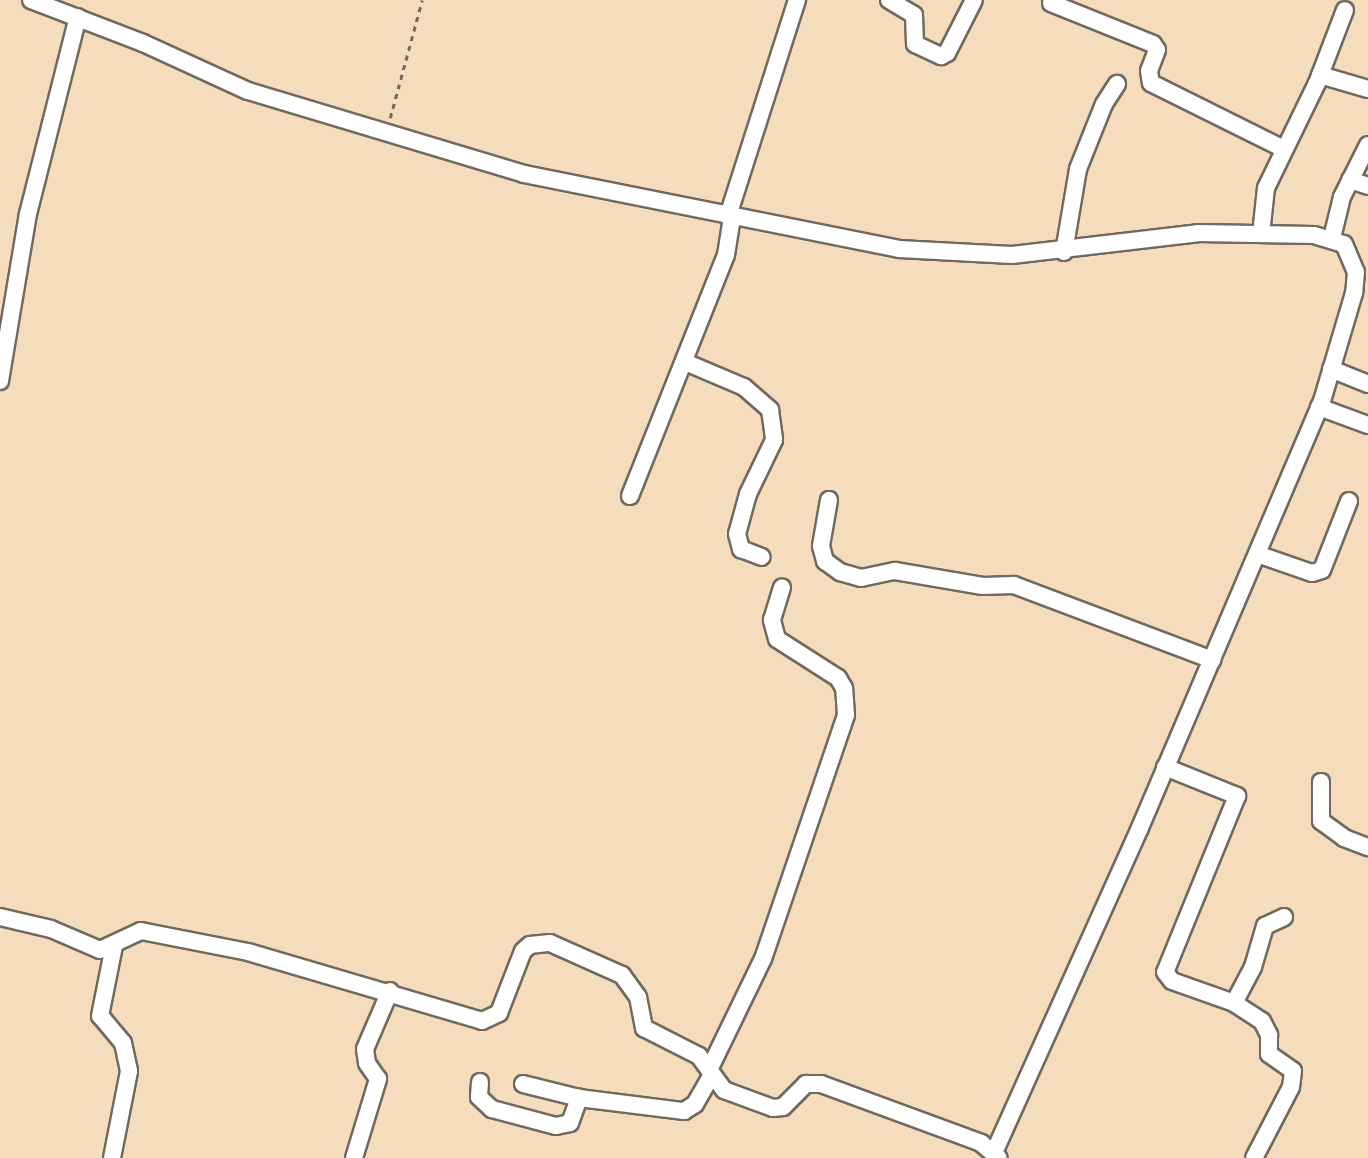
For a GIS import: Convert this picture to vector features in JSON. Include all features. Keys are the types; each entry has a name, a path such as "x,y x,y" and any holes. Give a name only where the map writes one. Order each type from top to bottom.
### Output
{"street":[{"path":"0,917 51,929 100,950 114,946 128,934 141,931 248,952 390,991 461,1017 489,1021 499,1013 523,951 530,945 551,943 622,975 638,997 644,1028 699,1056 724,1090 773,1108 783,1107 807,1084 821,1084 981,1143 996,1155 1166,768 1319,407 1356,272 1344,244 1332,238 1261,234 1157,235 1064,252 966,255 899,249 730,217 524,174 248,91 78,17 31,0"},
{"path":"630,496 726,255 730,217 797,0"},
{"path":"889,0 914,15 915,44 941,56 947,53 974,0"},
{"path":"1051,3 1153,44 1157,50 1149,71 1151,83 1284,149"},
{"path":"1261,234 1266,188 1320,75 1345,10"},
{"path":"0,380 33,190 78,17"},
{"path":"1320,75 1368,89"},
{"path":"1064,252 1081,160 1117,84"},
{"path":"1332,238 1350,180 1368,145"},
{"path":"1350,180 1368,186"},
{"path":"685,362 744,387 770,410 774,440 748,494 737,534 741,549 762,557"},
{"path":"1331,369 1368,384"},
{"path":"1319,407 1368,425"},
{"path":"829,500 821,546 825,561 840,572 861,578 895,571 984,586 1014,585 1212,660"},
{"path":"1257,554 1312,573 1322,570 1349,501"},
{"path":"523,1084 579,1098 684,1111 695,1104 763,959 846,715 844,688 838,678 777,639 772,620 782,588"},
{"path":"1166,768 1237,796 1165,972 1172,981 1234,1003 1262,1021 1269,1035 1269,1054 1294,1075 1254,1158"},
{"path":"1321,782 1321,821 1344,838 1368,847"},
{"path":"1234,1003 1253,967 1265,926 1284,917"},
{"path":"112,1158 129,1072 123,1043 100,1016 114,946"},
{"path":"354,1158 378,1079 367,1063 365,1049 390,991"},
{"path":"480,1082 479,1097 492,1109 556,1126 570,1123 579,1098"}],"path":[{"path":"386,132 422,0"}]}
